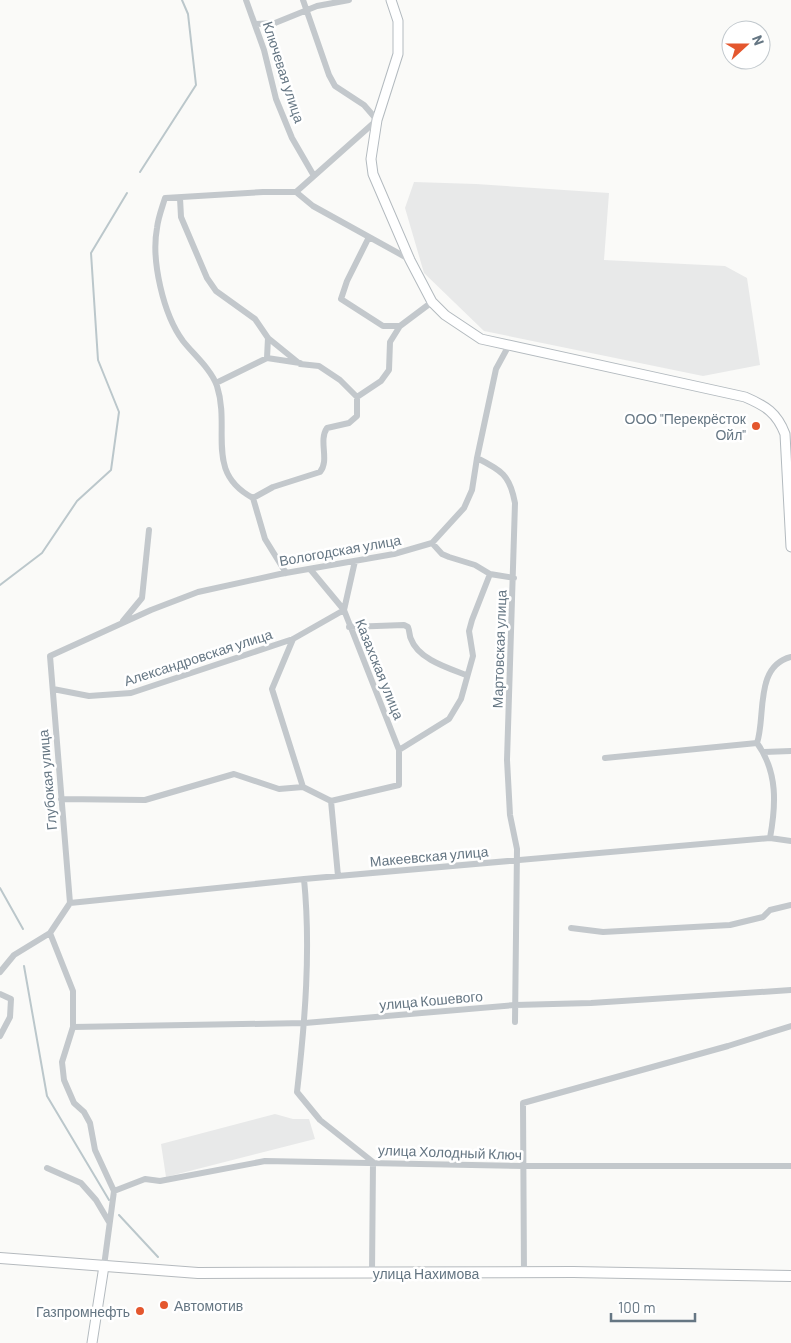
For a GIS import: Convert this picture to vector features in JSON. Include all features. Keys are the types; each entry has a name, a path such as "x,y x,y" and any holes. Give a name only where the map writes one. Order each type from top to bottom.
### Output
{"main road":[{"path":"391,0 398,21 398,54 377,120 371,159 373,174 410,260 432,302 456,324 481,340 745,397 771,410 788,430 791,548"},
{"name":"улица Нахимова","path":"0,1258 198,1273 372,1272 791,1276"},
{"path":"92,1343 104,1266"}],"street":[{"name":"Ключевая улица","path":"246,0 256,24 276,98 292,138 314,176"},
{"path":"296,192 377,120 364,105 336,86 329,76 303,0"},
{"path":"256,24 275,23 307,9 349,0"},
{"path":"286,573 264,539 253,498 239,490 226,476 222,452 221,401 216,383 199,358 182,340 164,301 156,256 156,228 165,198 263,192 296,192 314,206 410,260"},
{"path":"180,198 180,217 207,278 216,291 256,319 268,338 300,364"},
{"path":"369,237 347,282 341,299 383,326 400,326"},
{"path":"357,396 381,380 389,370 390,342 400,326 432,302"},
{"path":"267,358 268,338"},
{"path":"508,347 496,369 472,490 464,508 432,543 442,554 475,565 490,574 514,578"},
{"path":"216,383 267,358 319,366 340,380 357,396 357,416 349,423 327,428 323,434 324,461 320,472 273,487 253,498"},
{"name":"Мартовская улица","path":"477,458 499,469 512,487 515,503 507,760 510,814 516,849 515,1022"},
{"path":"120,624 142,598 149,530"},
{"name":"Вологодская улица","path":"50,656 151,610 198,592 286,573 394,554 432,543"},
{"name":"Казахская улица","path":"331,801 399,785 399,750 349,627 344,610 356,561"},
{"path":"310,569 344,610"},
{"path":"399,750 449,719 461,699 466,675 473,656 470,631 472,620 490,574"},
{"path":"142,598 151,610"},
{"name":"Александровская улица","path":"53,689 89,696 131,693 292,639 344,610"},
{"path":"349,627 404,625 408,627 417,649 435,662 466,675"},
{"path":"292,639 272,689 302,787"},
{"name":"Глубокая улица","path":"50,656 70,903"},
{"path":"757,743 762,730 765,684 775,667 791,657"},
{"path":"757,743 764,752 773,778 775,805 770,838"},
{"path":"605,758 757,743"},
{"path":"764,752 791,752"},
{"path":"61,799 145,800 234,774 279,789 302,787 331,801 338,876"},
{"name":"Макеевская улица","path":"70,903 304,879 770,838 791,841"},
{"path":"304,879 306,901 305,1023 297,1092 320,1120 373,1162 372,1272"},
{"path":"0,972 14,955 50,933 70,903"},
{"path":"571,928 603,932 730,925 763,917 770,910 791,905"},
{"path":"50,933 73,991 73,1027 62,1062 64,1080 74,1103 84,1112 90,1123 95,1150 114,1191 104,1266"},
{"name":"улица Кошевого","path":"73,1027 305,1023 515,1005 591,1003 791,990"},
{"path":"0,994 11,999 10,1017 0,1036"},
{"path":"524,1273 523,1102 719,1049 791,1026"},
{"name":"улица Холодный Ключ","path":"114,1191 145,1179 160,1181 265,1161 524,1166 791,1166"},
{"path":"48,1168 81,1183 96,1200 109,1222"}],"shaded area":[{"path":"414,182 609,193 604,260 725,266 747,278 760,365 703,376 484,331 424,273 405,208"},
{"path":"275,1114 293,1119 309,1119 315,1139 166,1177 161,1144"}],"waterway":[{"path":"140,172 196,85 188,14 182,0"},
{"path":"0,585 42,553 77,501 111,470 119,412 98,360 91,253 127,193"},
{"path":"0,888 23,929"},
{"path":"24,966 47,1096 109,1200"},
{"path":"119,1215 158,1257"}],"place":[{"name":"ООО \"Перекрёсток Ойл\"","path":"756,426"},
{"name":"Автомотив","path":"164,1305"},
{"name":"Газпромнефть","path":"140,1311"}]}
